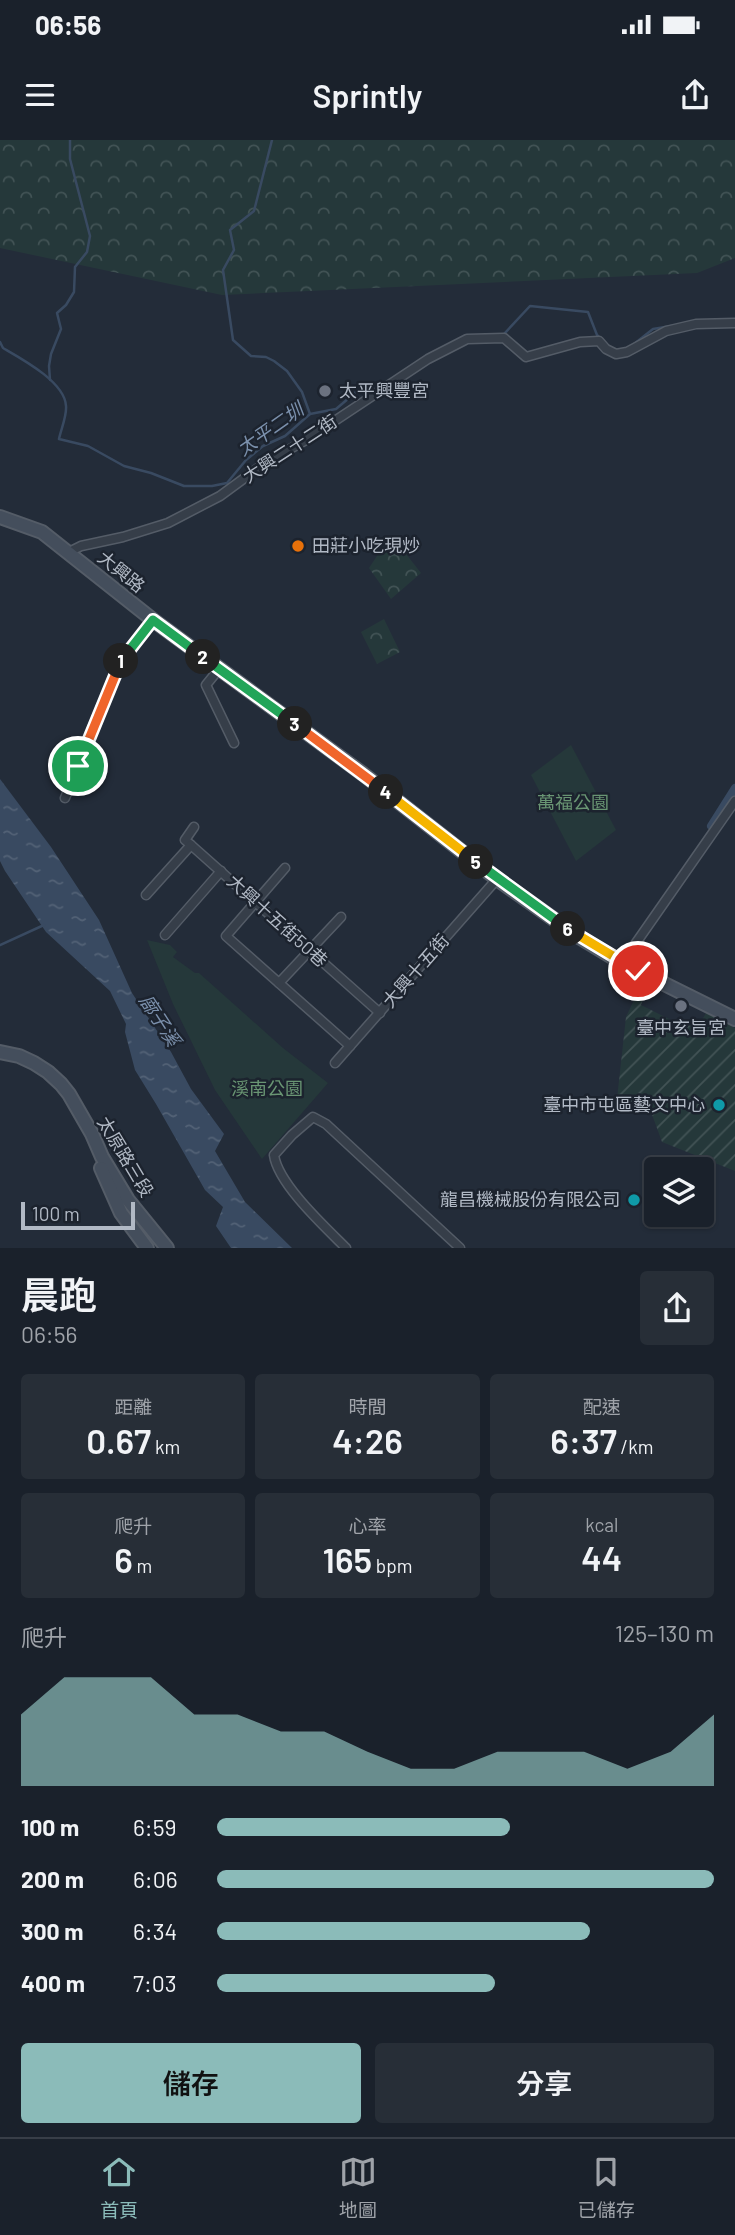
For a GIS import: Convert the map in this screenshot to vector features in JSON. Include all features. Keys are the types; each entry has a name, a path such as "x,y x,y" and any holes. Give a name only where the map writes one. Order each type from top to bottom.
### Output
{"main road":[{"name":"大興路","path":"0,517 42,532 153,620 568,929 622,963 735,1019"},
{"name":"太原路三段","path":"0,1052 19,1056 48,1072 69,1094 121,1213 137,1242 147,1248"},
{"name":"太原路三段","path":"80,1116 128,1200 167,1248"}],"street":[{"name":"大興二十二街","path":"69,552 81,546 168,523 220,496 265,463 306,440 428,359 467,339 504,338 526,357 580,342 599,341 615,355 627,352 666,331 696,324 735,323"},
{"path":"65,798 120,663 153,620"},
{"path":"219,669 205,685 234,743"},
{"path":"622,963 735,801"},
{"path":"146,895 191,845 185,840 194,827"},
{"name":"大興十五街50巷","path":"191,845 380,1013"},
{"path":"285,868 226,936 350,1046"},
{"path":"165,935 220,871"},
{"name":"大興十五街","path":"335,1063 497,878"},
{"path":"279,982 341,916"},
{"path":"346,1248 318,1220 276,1165 274,1155 313,1117 326,1124 460,1248"}],"green space":[{"path":"0,140 735,140 735,258 697,273 222,295 0,248"},
{"path":"391,535 421,573 391,599 369,568"},
{"path":"384,619 400,652 377,664 361,632"},
{"name":"萬福公園","path":"571,745 616,830 576,861 531,775"},
{"name":"溪南公園","path":"147,940 170,945 177,952 173,957 199,973 283,1048 328,1083 262,1159 215,1090 173,1004"},
{"path":"642,983 648,986 641,1005 677,1023 698,1027 706,1013 735,1028 735,1171 714,1163 714,1157 700,1157 662,1142 650,1109 617,1099 626,1017"}],"water":[{"path":"0,779 51,847 99,920 132,993 171,1052 191,1089 224,1134 215,1151 245,1202 292,1248 231,1248 216,1226 223,1207 205,1190 135,1070 125,1032 126,1024 110,991 46,932 0,861"}],"waterway":[{"path":"50,380 51,354 61,329 57,313 74,292 75,267 87,252 90,236 70,159 70,140"},
{"path":"272,140 254,211 230,230 234,250 223,270 233,340 251,356 266,357 287,371 302,392 310,414"},
{"name":"太平二圳","path":"504,334 530,306 588,312 597,335 610,348"},
{"name":"太平二圳","path":"634,344 653,329 671,326"},
{"name":"太平二圳","path":"0,342 3,348 51,380 64,397 66,414 59,439 88,446 124,466 184,486 227,483 246,460 263,446 285,436 310,414 336,409 362,387 389,382"},
{"path":"711,826 735,788"},
{"path":"0,945 44,925"}],"place":[{"name":"太平興豐宮","path":"325,391"},
{"name":"田莊小吃現炒","path":"298,546"},
{"name":"臺中玄旨宮","path":"681,1006"},
{"name":"臺中市屯區藝文中心","path":"719,1105"},
{"name":"龍昌機械股份有限公司","path":"634,1200"}],"route":[{"path":"78,766 120,663 153,620 363,774 556,921 638,971"}],"water label":[{"name":"廍子溪","path":"160,1020"}]}
